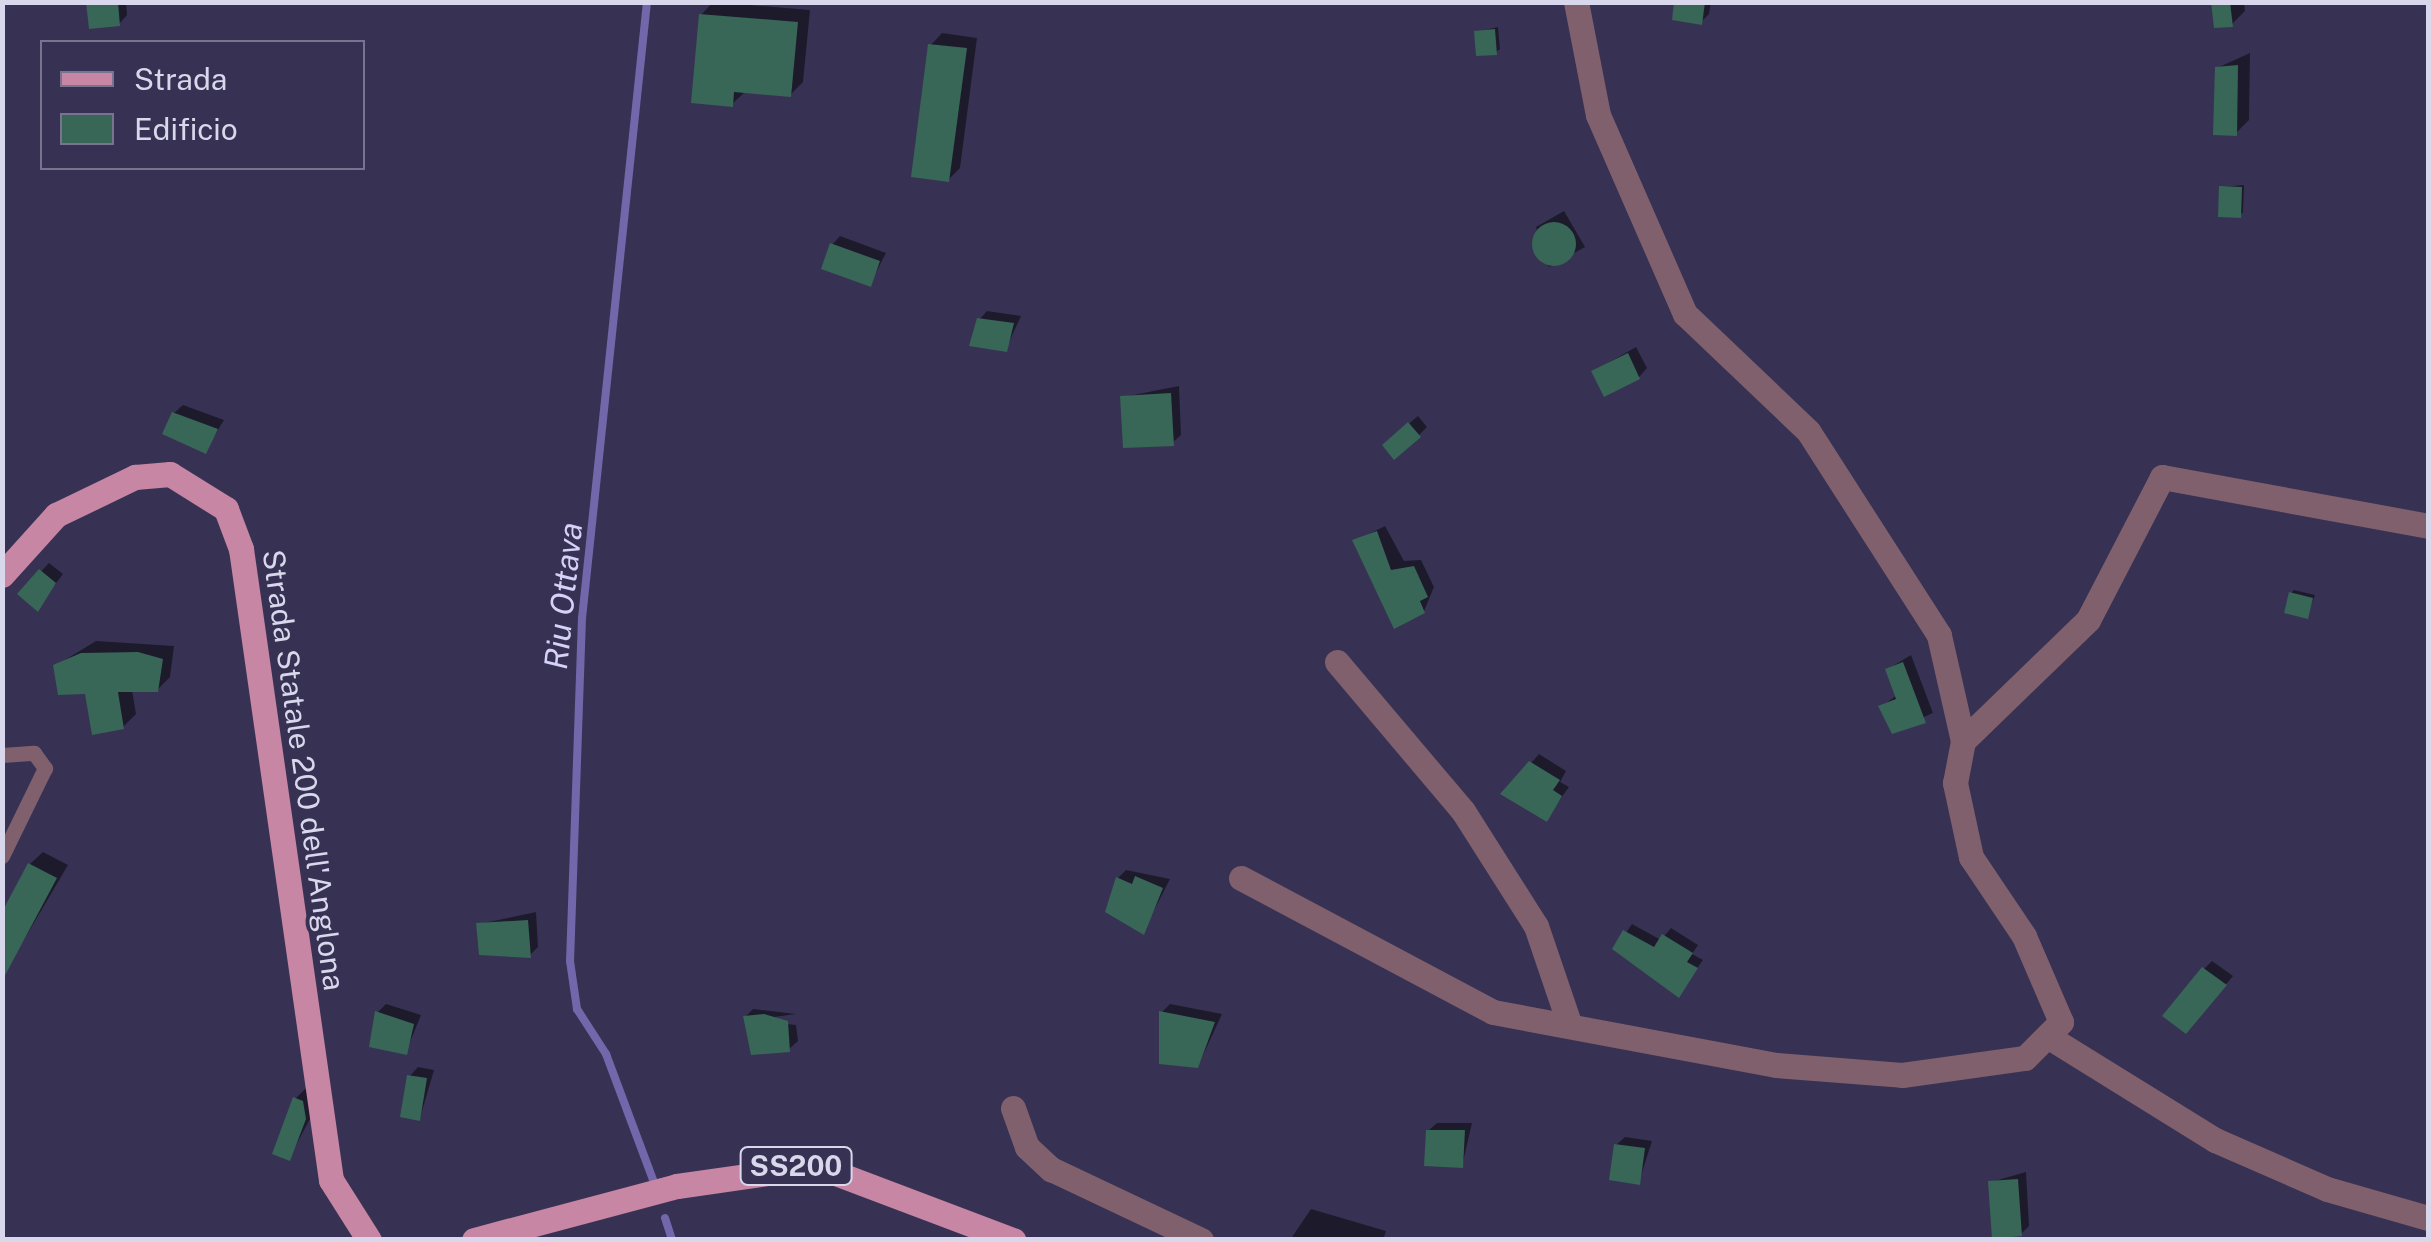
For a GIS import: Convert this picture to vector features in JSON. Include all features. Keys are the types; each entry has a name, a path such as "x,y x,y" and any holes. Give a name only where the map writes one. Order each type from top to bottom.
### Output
{"main road":[{"name":"Strada Statale 200 dell'Anglona","path":"2,575 56,514 134,477 170,474 226,509 241,549 331,1180 369,1240"},
{"name":"SS200","path":"474,1240 677,1186 817,1166 1013,1240"}],"street":[{"path":"1241,878 1493,1012 1568,1020 1776,1065 1902,1075 2025,1058 2052,1039 2061,1022 2053,992 1971,857 1955,783 1963,740 1939,635 1808,432 1685,314 1598,114 1576,2"},
{"path":"1963,740 2088,620 2162,477 2428,526"},
{"path":"1337,662 1463,811 1536,926 1568,1020"},
{"path":"2052,1039 2215,1140 2328,1188 2428,1218"},
{"path":"1014,1108 1027,1147 1050,1169 1201,1240"}],"lane":[{"path":"2,754 34,753 45,768 2,856"}],"building":[{"path":"86,2 118,2 120,26 89,29"},
{"path":"1674,2 1705,2 1702,25 1672,20"},
{"path":"2211,2 2230,2 2233,27 2214,28"},
{"path":"699,14 798,22 791,97 734,92 733,107 691,103"},
{"path":"1495,29 1497,55 1476,56 1474,31"},
{"path":"928,44 967,48 949,182 911,177"},
{"path":"2238,65 2237,136 2213,135 2215,67"},
{"path":"2219,186 2242,187 2241,218 2218,217"},
{"path":"1554,222 1570,228 1576,244 1570,260 1554,266 1538,260 1532,244 1538,228"},
{"path":"830,243 880,261 871,287 821,269"},
{"path":"977,318 1014,323 1007,352 969,346"},
{"path":"1628,353 1640,379 1604,397 1591,371"},
{"path":"1171,393 1174,446 1123,448 1120,396"},
{"path":"172,412 218,429 206,454 162,434"},
{"path":"1408,422 1421,437 1394,460 1382,445"},
{"path":"1377,531 1391,570 1414,566 1428,597 1420,601 1425,613 1394,629 1352,540"},
{"path":"39,569 56,583 38,612 17,594"},
{"path":"2289,592 2313,598 2308,619 2284,613"},
{"path":"138,652 163,659 158,692 118,692 124,729 92,735 85,694 58,695 53,665 81,653"},
{"path":"1903,662 1926,723 1892,734 1878,706 1896,699 1885,669"},
{"path":"1529,761 1560,780 1553,790 1562,796 1547,822 1500,794"},
{"path":"28,863 57,878 2,981 2,912"},
{"path":"1135,876 1163,888 1144,935 1105,912 1116,877 1132,884"},
{"path":"528,920 531,958 479,955 476,923"},
{"path":"1623,930 1654,947 1662,934 1693,953 1687,962 1698,968 1679,998 1612,949"},
{"path":"2202,967 2227,985 2186,1034 2162,1016"},
{"path":"375,1011 414,1024 407,1055 369,1047"},
{"path":"1159,1011 1215,1022 1198,1068 1159,1064"},
{"path":"764,1014 788,1021 790,1052 751,1055 743,1016"},
{"path":"407,1075 427,1078 420,1121 400,1117"},
{"path":"293,1097 303,1101 306,1119 290,1161 272,1154"},
{"path":"1426,1130 1465,1130 1463,1168 1424,1166"},
{"path":"1614,1144 1645,1148 1640,1185 1609,1180"},
{"path":"2018,1179 2022,1236 1992,1239 1988,1181"}],"waterway":[{"name":"Riu Ottava","path":"647,2 582,618 570,961 577,1009 606,1054 653,1180"},
{"name":"Riu Ottava","path":"665,1218 672,1240"}]}
